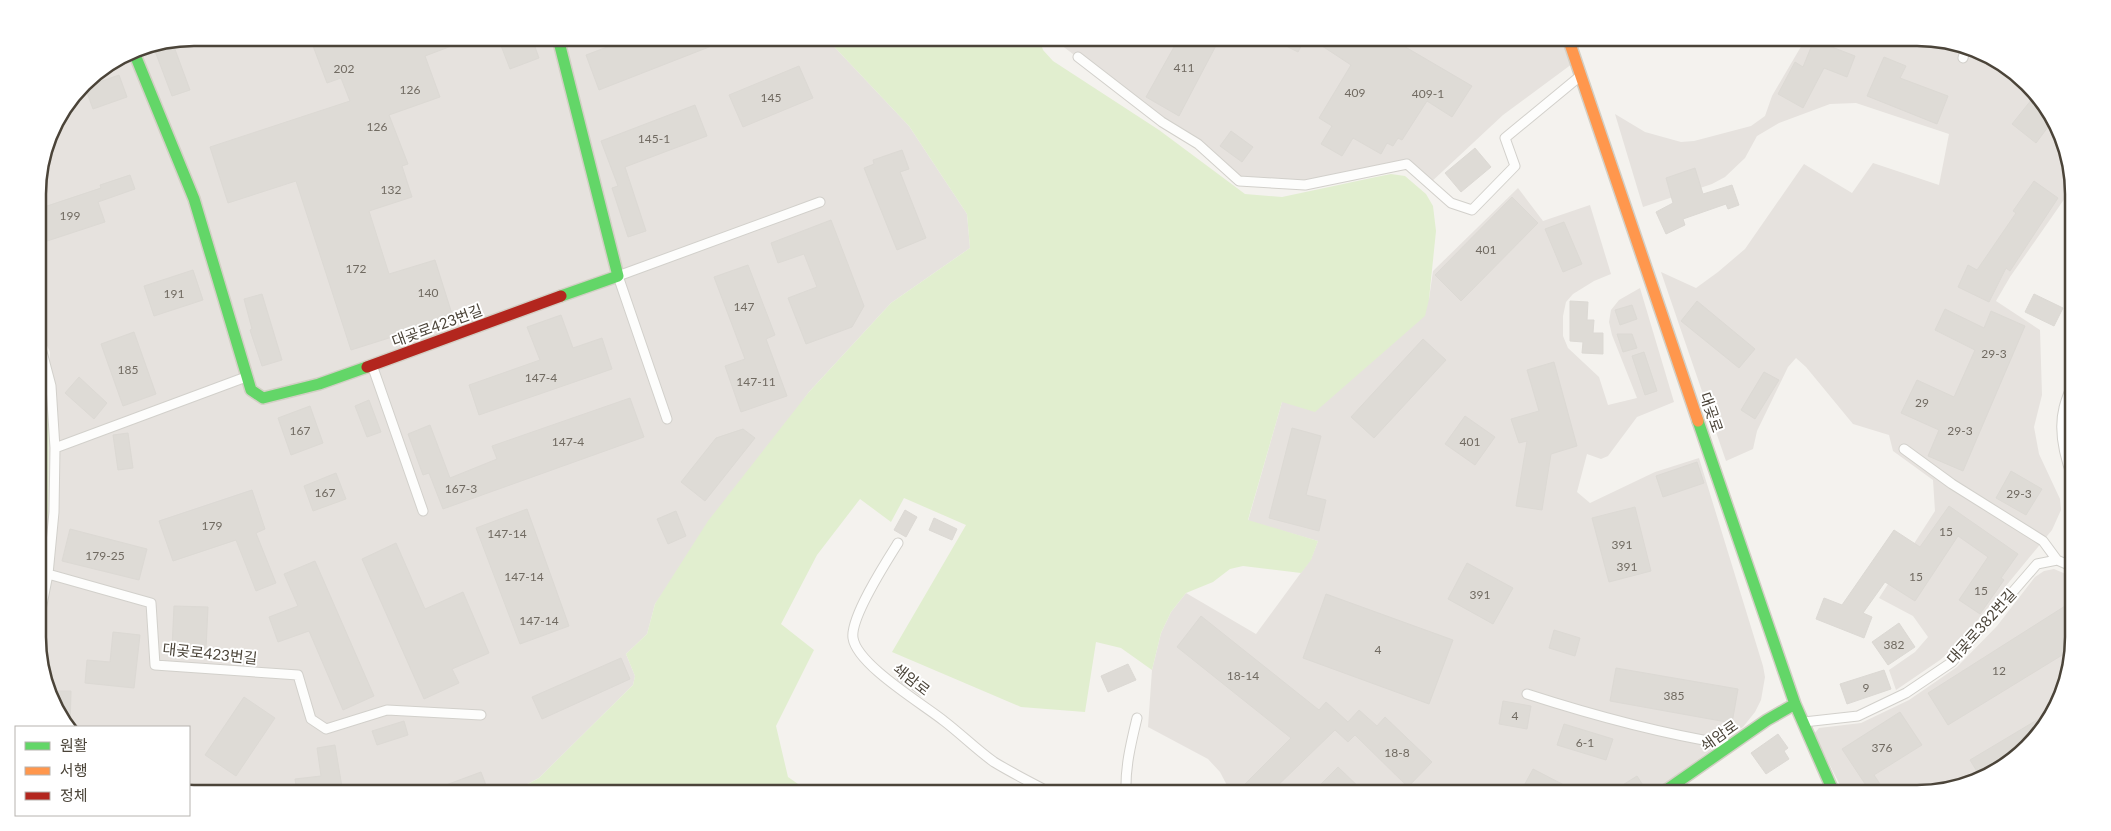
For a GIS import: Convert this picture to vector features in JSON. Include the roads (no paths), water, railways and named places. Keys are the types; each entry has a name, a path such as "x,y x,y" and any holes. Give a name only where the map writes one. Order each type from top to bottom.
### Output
{"street":[{"path":"560,46 618,276"},
{"name":"대곶로","path":"1571,46 1795,704 1830,784"},
{"name":"대곶로423번길","path":"136,58 194,199 246,377 251,390 263,398 319,384 618,276"},
{"name":"쇄암로","path":"1675,784 1795,704"}],"lane":[{"path":"1963,58 1964,54"},
{"path":"1078,57 1162,122 1198,144 1239,181 1305,185 1407,164 1451,203 1472,210 1514,166 1505,138 1581,75"},
{"name":"대곶로423번길","path":"618,276 820,202"},
{"path":"618,276 667,419"},
{"path":"372,365 423,511"},
{"path":"46,584 54,512 54,448 51,386 47,369"},
{"path":"54,448 246,377"},
{"path":"2065,404 2062,432 2065,452"},
{"path":"1904,449 1952,484 2043,541 2057,560 2065,564"},
{"name":"쇄암로","path":"898,543 855,622 853,640 857,649 893,684 944,720 985,755 1036,785"},
{"name":"대곶로382번길","path":"1802,722 1858,716 1906,693 1952,662 2037,564 2057,560"},
{"name":"대곶로423번길","path":"48,574 152,603 155,665 298,675 311,720 326,729 388,710 481,715"},
{"path":"1527,694 1591,715 1674,736 1731,745"},
{"path":"1126,784 1125,775 1129,752 1138,718"}]}
